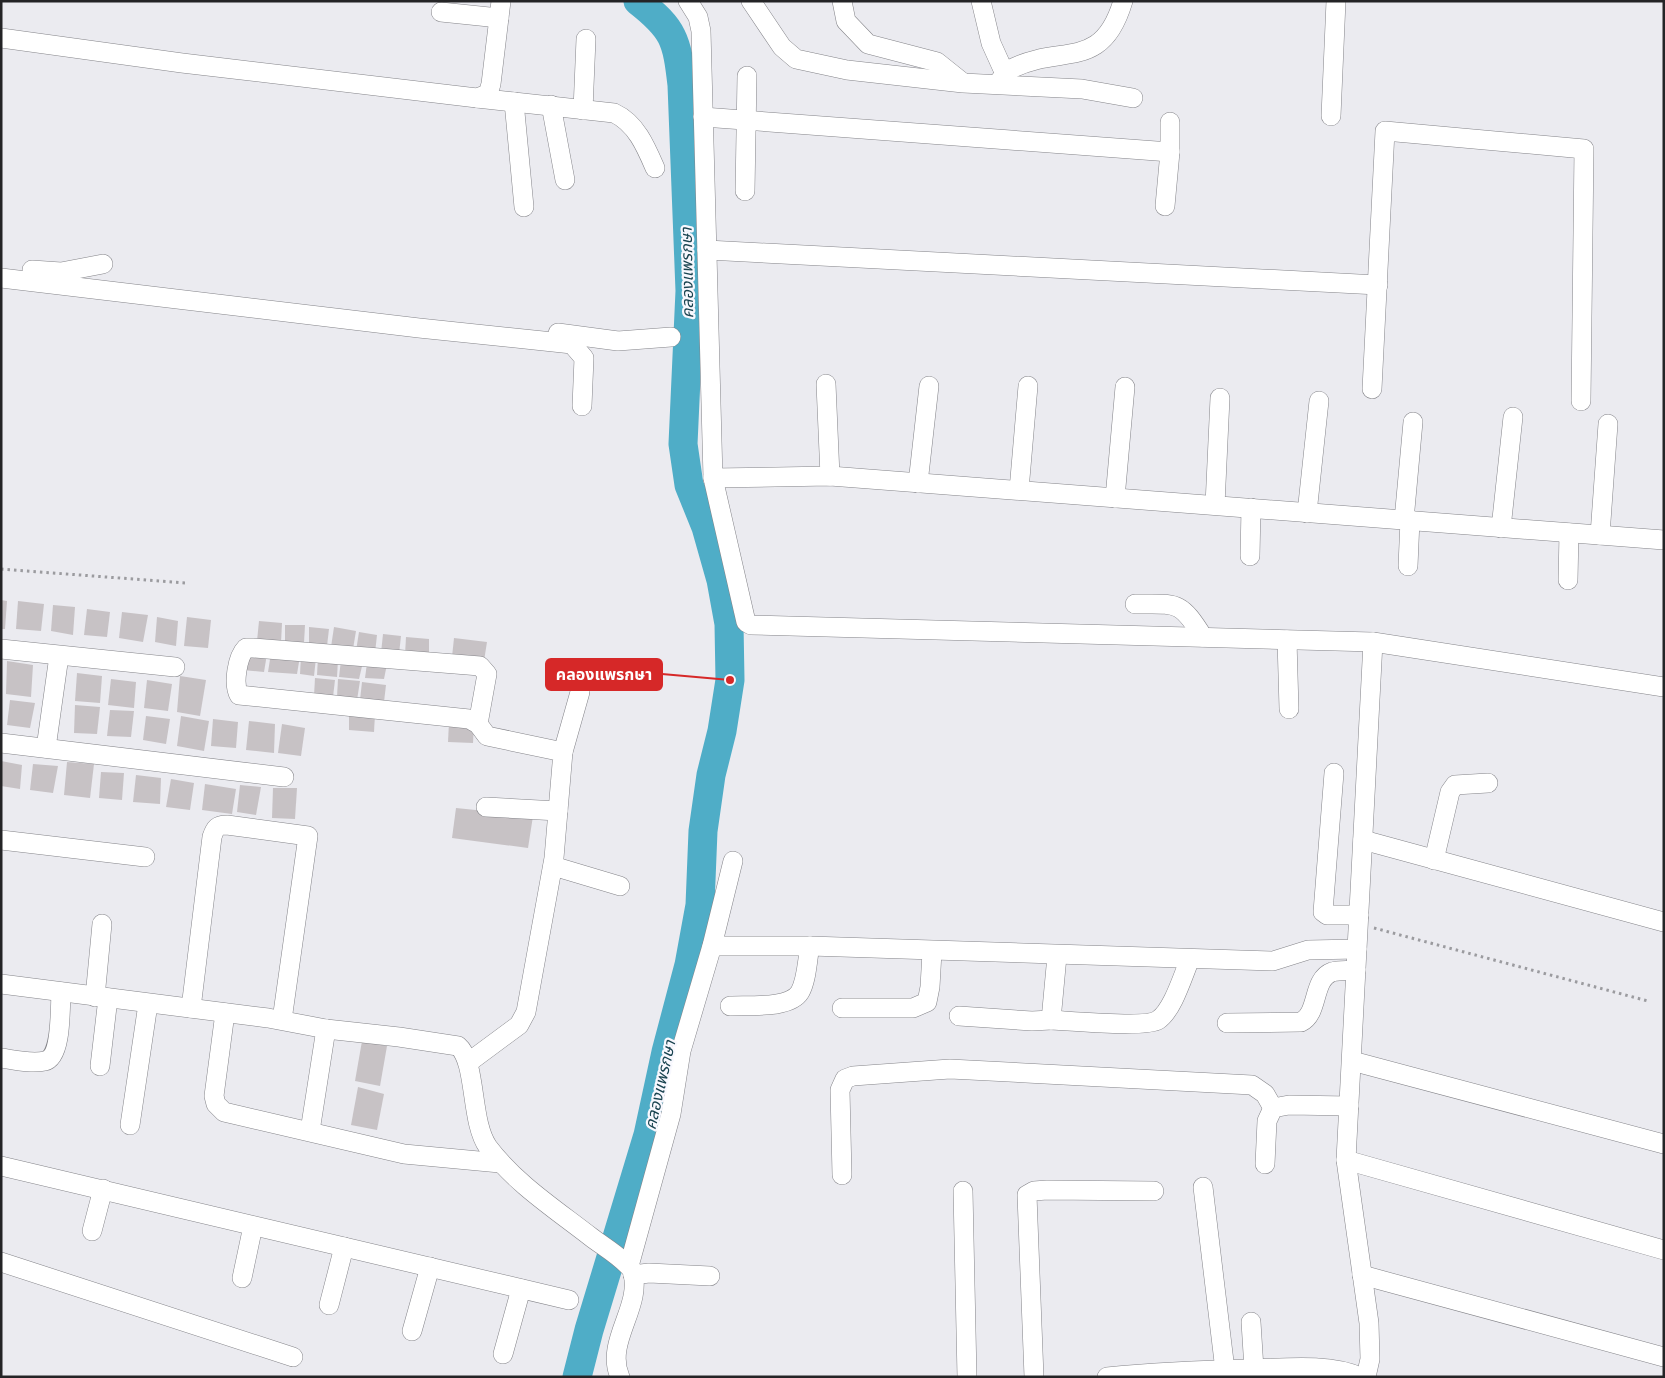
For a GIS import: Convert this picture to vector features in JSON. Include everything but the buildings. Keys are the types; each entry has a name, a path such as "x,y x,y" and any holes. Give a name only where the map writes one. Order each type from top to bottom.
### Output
{"street":[{"path":"688,1 698,17 701,31 713,478 746,622 751,625 1373,642 1664,687"},
{"path":"751,1 782,47 796,59 846,70 963,83 1001,79 1082,89 1133,98"},
{"path":"842,1 846,21 868,44 936,62 963,83"},
{"path":"1001,79 1011,68 1046,58 1081,53 1098,45 1118,18 1123,1"},
{"path":"1331,116 1336,1"},
{"path":"982,7 1001,79"},
{"path":"441,12 500,10 492,84 488,94 477,98"},
{"path":"1,38 182,64 614,113 623,117 639,135 655,168"},
{"path":"583,110 586,39"},
{"path":"745,191 747,76"},
{"path":"514,102 524,207"},
{"path":"551,105 565,180"},
{"path":"703,117 1170,152"},
{"path":"1165,206 1170,152 1170,122"},
{"path":"1372,388 1385,131 1584,149 1581,401"},
{"path":"707,250 1378,285"},
{"path":"1,267 61,272 103,264"},
{"path":"1,278 419,328 572,344 578,349 585,364 582,406"},
{"path":"524,338 544,331 618,341 671,338"},
{"path":"826,384 830,476"},
{"path":"918,483 929,386"},
{"path":"1019,490 1028,386"},
{"path":"1115,498 1125,388"},
{"path":"1215,505 1220,398"},
{"path":"1307,513 1319,401"},
{"path":"1502,528 1513,417"},
{"path":"1408,566 1407,520 1413,422"},
{"path":"1600,535 1608,424"},
{"path":"713,478 830,476 1664,540"},
{"path":"1250,556 1251,508"},
{"path":"1568,580 1569,533"},
{"path":"1135,604 1165,604 1181,608 1190,616 1203,637"},
{"path":"1287,640 1289,709"},
{"path":"1366,1377 1370,1359 1369,1323 1346,1160 1373,642"},
{"path":"478,724 486,674 480,666 253,648 246,648 241,653 235,688 239,695 456,717 474,721 487,736 563,752"},
{"path":"1,649 175,667"},
{"path":"46,748 59,656"},
{"path":"469,1062 519,1024 526,1012 553,866 563,752 580,692"},
{"path":"1,743 284,776"},
{"path":"1334,773 1322,912 1327,916 1359,919"},
{"path":"1434,860 1450,792 1455,785 1488,783"},
{"path":"486,806 558,811"},
{"path":"191,1008 212,837 215,828 226,824 308,836 282,1020"},
{"path":"1,840 145,857"},
{"path":"1363,840 1664,922"},
{"path":"620,1377 616,1365 616,1354 633,1296 629,1268 671,1114 680,1051 712,946 732,861"},
{"path":"553,866 620,886"},
{"path":"100,1066 102,924"},
{"path":"712,946 810,946 932,952 1273,961 1308,950 1357,950"},
{"path":"730,1006 787,1003 793,999 799,994 803,983 810,946"},
{"path":"842,1008 913,1008 927,1002 932,952"},
{"path":"1051,1020 1057,956"},
{"path":"959,1016 1032,1021 1051,1020 1139,1024 1158,1021 1168,1011 1190,959"},
{"path":"1227,1023 1301,1022 1309,1016 1324,977 1332,972 1356,970"},
{"path":"1,984 282,1020 326,1029 458,1046 464,1052 469,1062 469,1075 486,1143 500,1163 542,1200 629,1268 649,1273 710,1276"},
{"path":"1,1058 30,1062 46,1061 52,1056 57,1045 61,992"},
{"path":"130,1125 148,1004"},
{"path":"225,1013 214,1096 219,1108 418,1156 500,1163"},
{"path":"310,1131 326,1029"},
{"path":"1352,1061 1664,1144"},
{"path":"842,1175 840,1090 845,1079 853,1076 950,1069 1252,1086 1265,1094 1273,1108"},
{"path":"1273,1108 1289,1106 1349,1106"},
{"path":"1265,1164 1267,1121 1273,1108"},
{"path":"1346,1160 1664,1250"},
{"path":"1,1166 569,1300"},
{"path":"1203,1187 1225,1370"},
{"path":"92,1231 103,1189"},
{"path":"1034,1377 1028,1195 1034,1191 1047,1190 1154,1191"},
{"path":"962,1191 967,1377"},
{"path":"242,1278 253,1226"},
{"path":"329,1306 344,1247"},
{"path":"1,1262 293,1357"},
{"path":"412,1331 430,1267"},
{"path":"1362,1275 1664,1357"},
{"path":"503,1354 521,1289"},
{"path":"1251,1322 1254,1369"},
{"path":"1107,1377 1292,1368 1348,1371 1360,1377"}],"path":[{"path":"1,569 185,583"},
{"path":"1359,919 1648,1001"}],"waterway":[{"name":"คลองแพรกษา","path":"577,1377 589,1330 648,1135 666,1052 689,965 700,905 703,831 711,775 722,731 730,680 729,624 721,580 706,527 689,485 683,444 690,291 680,70 672,37 659,20 638,1"}],"place":[{"name":"คลองแพรกษา","path":"730,680"}]}
